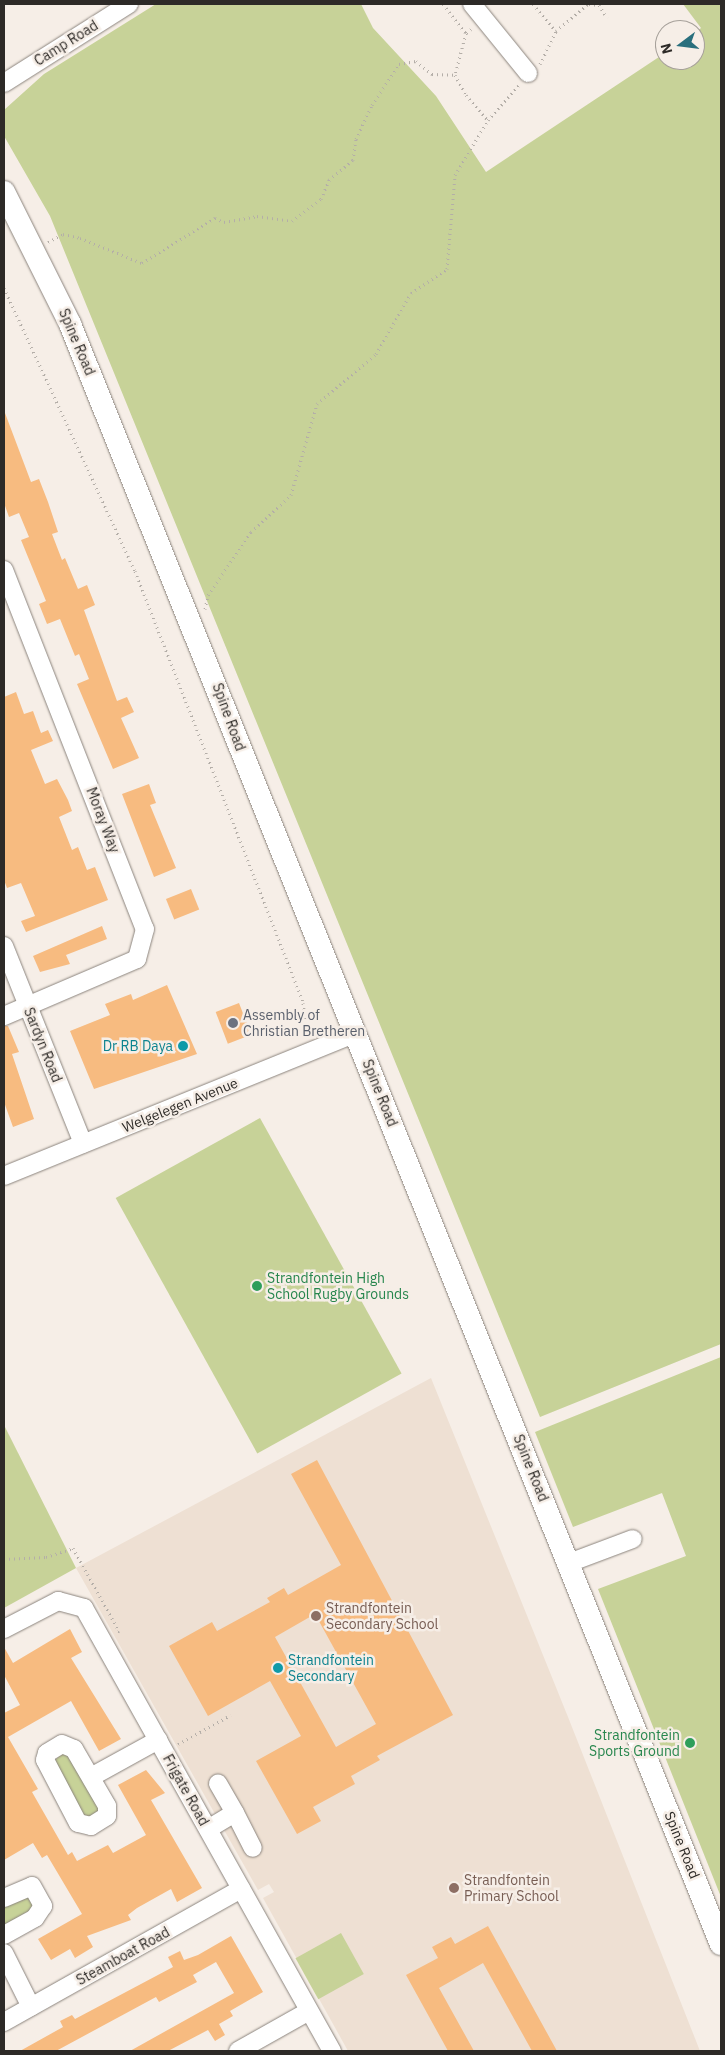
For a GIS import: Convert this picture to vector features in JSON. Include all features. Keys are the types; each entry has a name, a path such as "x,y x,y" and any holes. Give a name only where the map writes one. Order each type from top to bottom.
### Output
{"main road":[{"name":"Spine Road","path":"4,192 34,248 198,638 259,802 356,1034 721,1944"}],"street":[{"name":"Camp Road","path":"4,83 129,4"},
{"path":"472,4 528,73"},
{"name":"Moray Way","path":"4,570 146,928 137,959 28,1007"},
{"name":"Sardyn Road","path":"4,946 83,1144"},
{"path":"4,1016 28,1007"},
{"name":"Welgelegen Avenue","path":"4,1176 356,1034"},
{"path":"569,1563 633,1539"},
{"name":"Frigate Road","path":"4,1629 47,1605 67,1600 84,1608 332,2051"},
{"path":"62,1744 70,1744 91,1777 108,1812 103,1819 86,1827 78,1823 45,1756 62,1744"},
{"path":"91,1777 161,1746"},
{"path":"218,1783 253,1848"},
{"path":"208,1829 235,1813"},
{"path":"4,1898 32,1886 43,1906 35,1918 4,1935"},
{"name":"Steamboat Road","path":"4,2022 241,1889"},
{"path":"4,1953 31,2007"},
{"path":"238,2051 309,2011"}],"path":[{"path":"443,4 466,33"},
{"path":"533,4 556,31"},
{"path":"589,4 599,6 607,18"},
{"path":"34,248 63,234 142,263 215,218 224,222 257,216 292,222 321,199 329,180 353,160 356,139 372,106 399,64 416,62 432,74 455,75"},
{"path":"198,638 208,595 251,532 291,495 317,404 376,354 411,293 447,268 455,175 488,120"},
{"path":"4,288 135,571 303,1003 311,1052"},
{"path":"4,1559 46,1557 73,1548 119,1631 102,1640"},
{"path":"161,1746 231,1714"}],"shaded area":[{"name":"Strandfontein Secondary School","path":"431,1378 700,2051 348,2051 263,1898 274,1892 269,1884 258,1890 76,1568"}],"green space":[{"path":"156,4 361,4 373,28 436,96 486,172 655,60 655,70 705,70 705,20 695,20 683,4 721,4 721,1344 540,1417 50,216 4,136 4,110 44,74"},
{"name":"Strandfontein High School Rugby Grounds","path":"260,1118 402,1373 257,1453 116,1198"},
{"name":"Strandfontein Sports Ground","path":"721,1357 721,1897 598,1589 686,1556 662,1493 573,1527 535,1432"},
{"path":"4,1425 76,1568 4,1608"},
{"path":"66,1750 100,1810 100,1814 85,1818 53,1762"},
{"path":"27,1893 36,1907 4,1925 4,1905"},
{"path":"341,1933 364,1974 318,1999 296,1958"}],"building":[{"path":"5,413 31,482 39,479 48,502 58,532 52,534 62,560 65,558 78,589 87,585 95,605 84,610 117,701 127,697 134,712 121,718 139,758 113,769 77,684 89,679 79,654 75,656 60,619 47,624 39,604 46,601 21,540 29,537 19,513 9,517 4,503"},
{"path":"16,692 24,714 33,711 41,733 48,730 53,741 31,750 45,784 57,779 68,800 72,811 59,817 72,850 78,847 87,870 95,867 108,900 26,932 21,921 35,916 21,883 7,888 4,880 4,697"},
{"path":"149,784 156,803 150,805 176,868 154,877 122,794"},
{"path":"191,889 199,909 174,920 166,899"},
{"path":"102,926 107,939 66,955 70,964 40,972 33,956"},
{"path":"167,985 197,1054 94,1089 70,1031 110,1015 105,1004 131,994 133,1000"},
{"name":"Assembly of Christian Bretheren","path":"239,1003 251,1035 228,1044 216,1012"},
{"path":"4,1026 8,1026 19,1052 12,1054 34,1119 13,1127 4,1102"},
{"name":"Strandfontein Secondary","path":"317,1460 453,1715 377,1756 380,1760 351,1776 355,1784 313,1807 321,1821 297,1834 256,1761 301,1736 270,1681 208,1716 169,1646 212,1622 217,1631 270,1602 267,1598 284,1588 288,1595 341,1565 291,1474","holes":["315,1614 376,1724 336,1747 275,1637"]},
{"path":"70,1629 82,1652 71,1658 121,1739 99,1751 71,1701 8,1737 38,1789 32,1792 68,1855 72,1852 77,1861 108,1845 113,1853 146,1835 118,1785 146,1770 165,1793 151,1800 202,1888 177,1902 171,1889 137,1908 128,1915 131,1920 87,1936 93,1947 75,1958 70,1949 51,1960 38,1939 82,1914 47,1855 42,1858 33,1843 4,1860 4,1713 20,1705 4,1675 4,1647 13,1663"},
{"name":"Strandfontein Primary School","path":"488,1926 557,2051 532,2051 483,1963 439,1988 474,2051 448,2051 406,1975 438,1958 432,1947 451,1937 455,1944"},
{"path":"231,1936 263,1992 230,2011 233,2016 219,2024 225,2035 215,2041 208,2030 168,2051 130,2051 234,1993 216,1962 193,1975 197,1982 159,2002 156,1997 56,2051 20,2051 63,2027 60,2021 72,2015 75,2019 173,1967 168,1957 180,1951 184,1960 198,1955"}],"place":[{"name":"Assembly of Christian Bretheren","path":"233,1023"},
{"name":"Dr RB Daya","path":"183,1046"},
{"name":"Strandfontein High School Rugby Grounds","path":"257,1286"},
{"name":"Strandfontein Secondary School","path":"316,1616"},
{"name":"Strandfontein Secondary","path":"278,1668"},
{"name":"Strandfontein Sports Ground","path":"690,1743"},
{"name":"Strandfontein Primary School","path":"454,1888"}]}
